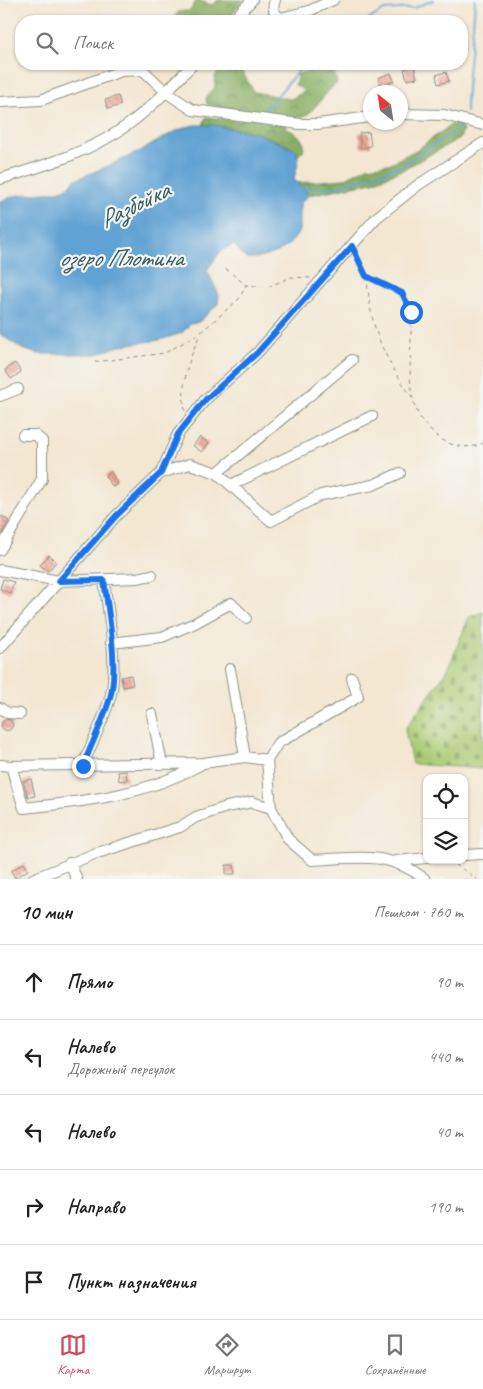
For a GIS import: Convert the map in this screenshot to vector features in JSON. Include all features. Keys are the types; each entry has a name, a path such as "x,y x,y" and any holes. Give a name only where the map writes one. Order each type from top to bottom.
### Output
{"street":[{"path":"238,15 252,0"},
{"path":"275,0 273,7 276,15"},
{"path":"292,15 309,11 333,0"},
{"path":"0,102 41,100 121,71 143,70 167,93 193,110 300,124 318,124 363,118"},
{"path":"0,179 76,153 128,125 167,93 188,70"},
{"path":"408,114 444,115 483,125"},
{"path":"0,648 116,516 161,473 178,434 205,400 257,353 376,218 418,185 483,143"},
{"path":"217,473 352,360"},
{"path":"0,396 18,389"},
{"path":"231,486 372,416"},
{"path":"0,550 42,479 42,441 34,435 23,435"},
{"path":"161,473 190,464 217,473 271,521 321,495 373,485 400,473"},
{"path":"0,570 59,581 104,580 152,575"},
{"path":"83,766 110,697 112,684 111,644 104,580"},
{"path":"111,644 162,637 194,623 231,603 246,618"},
{"path":"230,669 245,757"},
{"path":"352,678 358,697 278,743 267,760 271,808 288,839 312,860 380,857 394,861 425,879"},
{"path":"0,708 8,713 20,714"},
{"path":"152,714 162,764"},
{"path":"0,765 83,766 203,763 245,757 267,760"},
{"path":"11,766 24,808 77,802 134,792 172,780 203,763"},
{"path":"33,879 69,864 174,830 196,817 227,807 252,802 271,808"},
{"path":"468,855 483,854"},
{"path":"394,861 423,858"},
{"path":"69,864 77,879"}],"path":[{"path":"352,246 366,276 372,318 378,339 390,365 412,398 418,417 435,435 450,444 466,447 482,444"},
{"path":"226,270 246,285 268,287 291,277 324,278"},
{"path":"366,276 402,293 411,312 412,398"},
{"path":"95,362 165,353 200,333 239,299 246,285"},
{"path":"191,418 185,411 182,392 188,364 200,333"},
{"path":"455,864 477,879"}],"green space":[{"path":"197,0 212,5 218,0 243,0 232,15 176,15 178,12 190,11"},
{"path":"223,70 241,70 254,92 291,99 305,91 295,85 298,74 312,70 334,71 337,83 304,116 284,118 286,128 298,135 304,143 303,151 298,156 293,150 270,138 225,127 203,125 206,117 242,121 241,112 207,104 206,98 215,87 215,77 218,72"},
{"path":"452,124 459,124 463,131 460,138 402,170 373,182 309,195 297,183 344,179 367,167 389,164 418,149"},
{"path":"483,612 483,769 412,764 405,729 448,669 469,617"}],"water":[{"name":"озеро Плотина","path":"194,125 213,125 257,133 296,150 299,159 294,179 309,195 301,203 300,227 292,241 278,252 261,257 245,258 234,244 221,251 207,270 219,295 218,304 199,322 190,324 182,333 160,340 122,345 97,354 38,354 22,349 0,334 0,201 19,195 57,191 65,188 74,180 149,147 180,129"}],"building":[{"path":"404,70 415,70 417,78 407,80"},
{"path":"446,72 449,81 438,84 436,75"},
{"path":"391,73 394,81 381,85 378,78"},
{"path":"118,96 121,105 108,109 105,100"},
{"path":"369,132 371,146 361,148 359,133"},
{"path":"15,363 21,372 11,379 5,370"},
{"path":"200,437 209,443 202,452 193,446"},
{"path":"111,472 118,484 113,487 105,476"},
{"path":"2,516 9,521 0,536 0,519"},
{"path":"49,555 56,562 48,571 40,565"},
{"path":"3,579 14,582 10,593 0,589"},
{"path":"131,675 133,685 123,687 121,677"},
{"path":"7,719 13,725 7,731 1,725"},
{"path":"126,771 127,780 119,781 118,772"},
{"path":"31,779 35,796 28,797 23,781"},
{"path":"24,863 28,870 15,878 11,871"},
{"path":"226,865 234,865 235,874 226,874"}],"waterway":[{"name":"Разбойка","path":"376,15 384,10 414,8 433,0"},
{"path":"466,112 475,0"},
{"name":"Разбойка","path":"266,109 299,70"},
{"path":"300,188 335,187 401,166 462,126"}],"route":[{"path":"83,766 110,697 112,684 111,644 104,580 59,581 116,516 161,473 178,434 205,400 257,353 352,246 366,276 402,293 411,312"}]}
